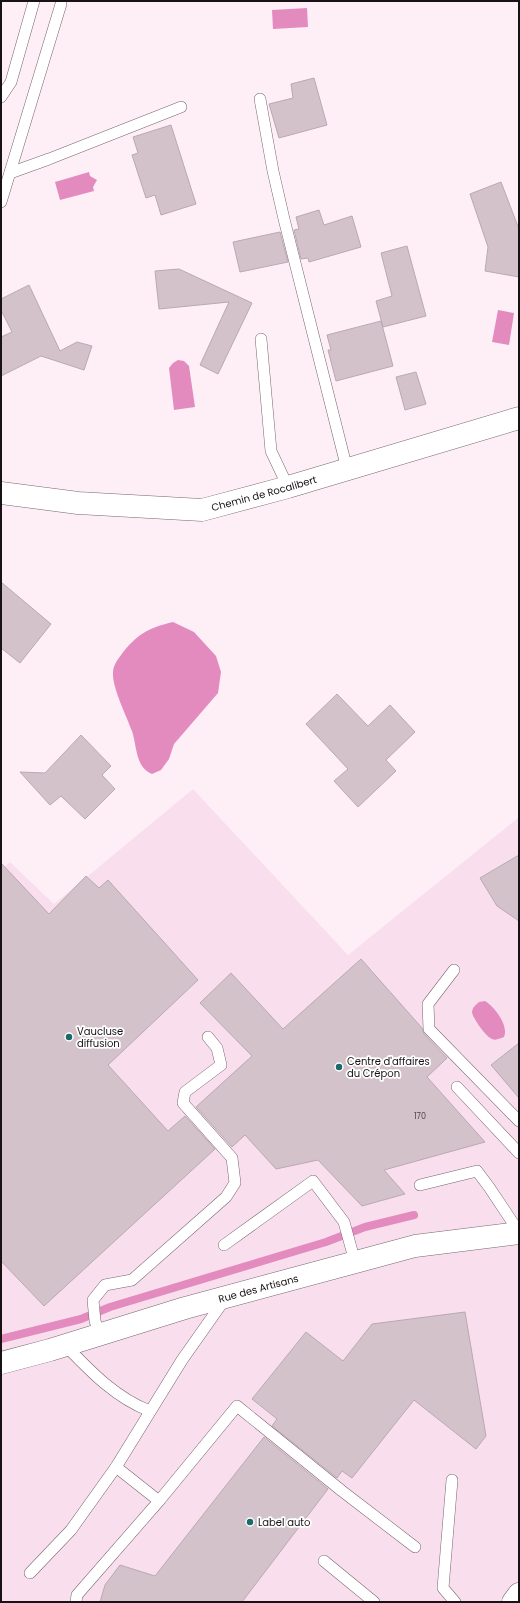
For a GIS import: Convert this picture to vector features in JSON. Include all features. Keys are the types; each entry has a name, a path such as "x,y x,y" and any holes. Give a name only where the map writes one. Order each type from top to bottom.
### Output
{"street":[{"name":"Chemin de Rocalibert","path":"1,493 78,503 202,510 288,487 519,418"},
{"name":"Rue des Artisans","path":"1,1364 66,1346 226,1297 415,1246 519,1232"},
{"path":"513,1602 519,1594"}],"lane":[{"path":"1,97 12,82 34,1"},
{"path":"1,202 61,4"},
{"path":"260,99 273,171 284,219 347,469"},
{"path":"10,173 181,107"},
{"path":"261,339 271,451 288,487"},
{"path":"454,970 428,1004 429,1028 519,1121"},
{"path":"100,1335 95,1321 93,1300 105,1285 132,1280 226,1198 235,1183 232,1158 183,1103 186,1092 221,1065 217,1048 208,1037"},
{"path":"457,1088 519,1153"},
{"path":"420,1185 477,1171 519,1232"},
{"path":"224,1245 313,1181 344,1222 355,1262"},
{"path":"30,1573 71,1530 116,1468 182,1360 226,1297"},
{"path":"66,1346 89,1370 119,1396 150,1411"},
{"path":"76,1602 77,1595 159,1501 237,1406 342,1491 415,1547"},
{"path":"116,1468 159,1501"},
{"path":"452,1480 443,1588 455,1602"},
{"path":"324,1561 374,1602"}],"shaded area":[{"path":"307,8 308,27 273,29 272,10"},
{"path":"89,172 90,176 97,180 93,187 94,191 60,200 55,182"},
{"path":"498,310 514,313 509,345 492,342"},
{"path":"178,360 184,361 189,366 195,407 174,410 169,368"},
{"path":"173,622 194,632 216,656 221,672 218,693 174,744 169,759 161,770 152,774 146,771 142,766 138,756 132,731 115,686 113,670 124,651 140,635 151,629"},
{"path":"193,789 348,955 519,817 519,1602 1,1602 1,870 10,862 54,904"},
{"path":"485,1001 497,1012 503,1022 505,1028 504,1037 495,1040 492,1039 483,1031 474,1018 472,1012 474,1007 479,1002"}],"building":[{"path":"314,78 327,125 279,138 269,104 293,98 291,84"},
{"path":"171,125 196,204 161,215 155,195 146,198 132,155 138,153 133,137"},
{"path":"501,182 519,229 519,277 485,271 488,247 470,194"},
{"path":"319,210 324,225 352,216 361,247 309,262 308,258 301,259 294,230 299,229 296,217"},
{"path":"280,232 288,262 240,272 233,242"},
{"path":"407,246 426,316 383,327 376,301 392,296 381,253"},
{"path":"179,269 252,303 218,374 200,365 229,302 159,309 155,271"},
{"path":"29,285 60,351 77,342 92,346 84,370 41,356 1,376 1,337 12,332 1,310 1,299"},
{"path":"381,321 393,366 336,381 328,350 331,350 327,335"},
{"path":"416,372 426,404 405,410 396,377"},
{"path":"1,582 51,624 20,663 1,648"},
{"path":"337,694 368,726 390,705 415,732 386,760 396,771 358,807 334,781 348,769 306,724"},
{"path":"81,735 111,766 102,775 115,789 85,819 61,796 50,805 20,772 45,773"},
{"path":"519,855 519,921 497,906 480,878"},
{"path":"1,863 49,914 86,876 99,888 108,880 198,980 108,1065 168,1131 185,1116 215,1149 44,1306 1,1261"},
{"name":"Centre d'affaires du Crépon","path":"361,959 422,1028 424,1034 447,1058 427,1077 485,1142 384,1170 405,1194 362,1206 318,1160 276,1169 245,1135 232,1147 196,1107 252,1056 200,1003 231,973 283,1029"},
{"path":"519,1043 519,1098 491,1065"},
{"path":"465,1312 486,1436 476,1449 414,1400 352,1478 342,1471 337,1478 272,1426 277,1419 252,1399 306,1332 343,1361 372,1324"},
{"name":"Label auto","path":"264,1437 328,1489 242,1602 100,1602 105,1585 120,1565 155,1576"}],"waterway":[{"path":"1,1339 81,1319 110,1307 326,1242 365,1227 414,1215"}],"place":[{"name":"Vaucluse diffusion","path":"69,1037"},
{"name":"Centre d'affaires du Crépon","path":"339,1067"},
{"name":"Label auto","path":"250,1522"}]}
